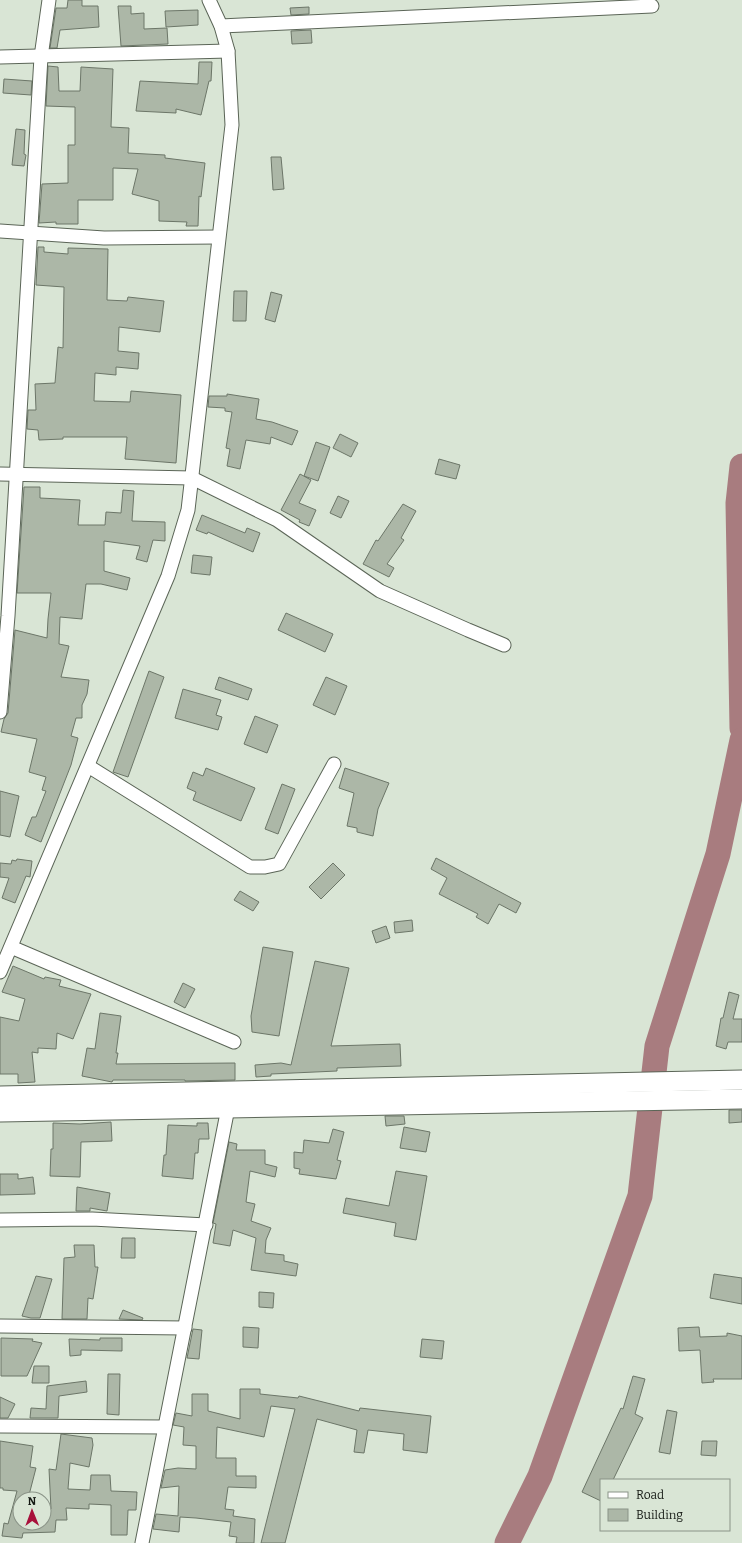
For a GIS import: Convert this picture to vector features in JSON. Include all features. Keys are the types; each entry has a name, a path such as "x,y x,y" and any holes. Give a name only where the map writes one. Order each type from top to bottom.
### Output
{"main road":[{"path":"0,1112 228,1108 555,1093 699,1080 742,1080"},
{"path":"0,1096 555,1093 700,1100 742,1098"}],"street":[{"path":"0,712 17,474 40,57 49,0"},
{"path":"0,972 168,576 188,510 232,125 228,51 221,26 209,0"},
{"path":"221,26 652,6"},
{"path":"0,57 228,51"},
{"path":"0,231 104,238 218,237"},
{"path":"0,474 192,478 277,520 380,591 504,645"},
{"path":"88,766 250,867 265,868 279,864 334,764"},
{"path":"11,947 234,1042"},
{"path":"142,1543 228,1108"},
{"path":"0,1220 92,1219 206,1224"},
{"path":"0,1326 185,1328"},
{"path":"0,1426 165,1427"}],"building":[{"path":"68,0 82,0 82,6 98,6 99,27 60,30 57,48 50,48 56,8 67,8"},
{"path":"118,6 131,6 131,14 144,13 144,29 167,28 168,44 121,46"},
{"path":"309,7 309,14 291,15 290,8"},
{"path":"198,10 198,25 166,27 165,11"},
{"path":"311,30 312,43 292,44 291,31"},
{"path":"199,62 212,62 211,81 209,81 201,115 176,109 176,113 136,111 140,81 198,84"},
{"path":"48,66 58,67 59,91 80,91 81,67 113,69 111,127 129,128 128,153 165,155 165,158 205,163 201,197 199,196 198,226 186,226 187,222 159,221 159,201 132,194 138,169 113,168 113,200 78,200 78,224 56,224 56,222 39,223 42,184 68,183 68,145 75,145 75,107 46,106"},
{"path":"4,79 32,81 31,95 3,93"},
{"path":"16,129 25,130 24,154 26,155 24,166 12,165"},
{"path":"271,157 281,157 284,189 273,190"},
{"path":"38,247 44,247 44,252 68,254 68,248 108,249 107,300 127,301 128,297 164,301 160,332 119,327 118,351 139,353 138,369 116,367 116,375 95,373 94,401 130,402 131,391 181,395 176,463 125,459 127,437 63,437 63,439 39,440 38,430 27,429 28,410 36,410 35,384 55,383 58,347 63,348 64,287 36,285"},
{"path":"234,291 247,291 246,321 233,321"},
{"path":"271,292 282,295 275,322 265,319"},
{"path":"227,394 259,399 256,419 272,422 298,431 292,445 271,437 270,444 246,440 240,469 227,466 230,449 226,448 232,412 225,411 225,408 208,407 209,396 227,396"},
{"path":"340,434 358,443 351,457 333,448"},
{"path":"316,442 330,447 318,481 304,476"},
{"path":"439,459 460,465 456,479 435,474"},
{"path":"300,474 311,480 299,503 316,510 309,526 299,522 300,520 281,510"},
{"path":"24,487 40,487 40,498 80,500 78,525 105,525 106,512 121,513 123,490 134,491 132,521 165,522 165,541 153,540 147,562 136,559 140,546 104,541 104,571 130,578 127,590 101,584 86,584 82,619 60,617 59,644 69,646 61,677 89,680 87,694 82,705 82,718 76,718 71,736 78,738 71,765 41,842 25,835 32,817 36,817 46,791 42,790 46,777 29,772 37,739 1,732 4,719 8,713 15,630 47,638 51,593 17,593"},
{"path":"338,496 349,501 341,518 330,513"},
{"path":"403,504 416,511 401,538 404,540 387,564 394,568 389,577 363,564 376,540 378,541"},
{"path":"202,515 245,533 247,528 260,533 253,552 208,532 207,534 196,530"},
{"path":"193,555 212,557 210,575 191,573"},
{"path":"286,613 333,634 325,652 278,630"},
{"path":"149,671 164,677 128,777 113,772"},
{"path":"219,677 252,689 248,700 215,689"},
{"path":"326,677 347,686 335,715 313,705"},
{"path":"183,689 221,700 216,715 222,717 218,730 175,718"},
{"path":"255,716 278,725 267,753 244,744"},
{"path":"206,768 255,788 241,821 193,800 196,792 187,788 193,772 203,776"},
{"path":"345,768 389,783 378,809 373,836 357,832 357,828 347,826 354,793 339,788"},
{"path":"282,784 295,789 278,834 265,829"},
{"path":"0,791 19,796 10,837 0,835"},
{"path":"436,858 521,903 516,913 499,904 488,924 476,917 478,914 439,894 447,878 431,869"},
{"path":"17,859 32,861 30,877 26,876 15,903 2,898 9,878 0,877 0,863 11,864 12,860 16,861"},
{"path":"333,863 345,875 321,899 309,887"},
{"path":"240,891 259,902 253,911 234,900"},
{"path":"412,920 413,931 395,933 394,922"},
{"path":"386,926 390,938 376,943 372,931"},
{"path":"263,947 293,952 279,1036 252,1032 251,1016"},
{"path":"315,961 349,968 331,1046 400,1044 401,1066 337,1068 337,1071 271,1074 271,1076 256,1077 255,1065 281,1063 291,1065"},
{"path":"13,966 44,979 45,977 61,980 59,986 91,994 73,1039 57,1033 56,1049 38,1048 38,1053 32,1052 35,1082 18,1083 18,1074 0,1074 0,1017 19,1021 25,999 2,992"},
{"path":"183,983 195,989 185,1008 174,1002"},
{"path":"729,992 739,995 733,1019 742,1019 742,1042 728,1042 726,1049 716,1046 721,1018 723,1018"},
{"path":"100,1013 121,1016 116,1064 235,1063 235,1080 113,1080 112,1082 82,1076 87,1048 95,1049"},
{"path":"729,1110 742,1110 742,1122 729,1123"},
{"path":"385,1116 404,1116 405,1124 386,1126"},
{"path":"111,1122 112,1141 81,1142 80,1177 50,1176 51,1149 53,1149 53,1123 80,1124"},
{"path":"197,1123 208,1123 209,1139 199,1139 198,1153 195,1153 193,1179 162,1176 164,1155 166,1155 168,1125 197,1126"},
{"path":"404,1127 430,1132 426,1152 400,1148"},
{"path":"333,1129 344,1132 337,1160 341,1161 336,1179 299,1174 300,1169 294,1168 294,1152 303,1153 304,1140 329,1143"},
{"path":"229,1142 237,1144 236,1150 265,1150 265,1164 277,1167 275,1177 250,1171 246,1202 255,1204 251,1221 271,1228 266,1240 265,1253 284,1255 284,1261 298,1264 296,1276 251,1270 256,1238 233,1230 230,1246 213,1243 216,1224 213,1223"},
{"path":"396,1171 427,1176 416,1240 394,1236 396,1223 343,1213 346,1198 389,1206"},
{"path":"0,1174 18,1174 18,1179 33,1177 35,1194 0,1195"},
{"path":"77,1187 110,1193 107,1211 90,1208 90,1211 76,1211"},
{"path":"122,1238 135,1238 135,1258 121,1258"},
{"path":"74,1245 94,1245 95,1267 98,1267 93,1299 88,1298 87,1319 62,1319 64,1258 75,1257"},
{"path":"714,1274 742,1278 742,1304 710,1298"},
{"path":"36,1276 52,1279 40,1318 22,1316"},
{"path":"259,1292 274,1293 273,1308 259,1307"},
{"path":"123,1310 143,1318 142,1320 119,1319"},
{"path":"243,1327 259,1328 258,1348 243,1347"},
{"path":"699,1327 700,1337 727,1336 727,1333 742,1336 742,1379 713,1379 714,1382 702,1383 700,1350 679,1351 678,1328"},
{"path":"193,1329 202,1330 199,1359 187,1358"},
{"path":"1,1338 33,1339 32,1341 42,1343 27,1376 1,1376"},
{"path":"100,1338 122,1338 122,1351 81,1350 81,1355 70,1356 69,1339 100,1340"},
{"path":"422,1339 444,1341 442,1359 420,1357"},
{"path":"34,1366 49,1366 49,1383 32,1383"},
{"path":"108,1374 120,1374 119,1415 107,1414"},
{"path":"633,1376 645,1379 635,1414 643,1418 613,1479 600,1479 600,1501 582,1492 621,1408 623,1409"},
{"path":"86,1381 87,1392 59,1396 58,1418 30,1418 31,1408 46,1409 47,1386"},
{"path":"240,1389 260,1389 260,1394 298,1398 299,1396 359,1411 360,1408 431,1416 427,1453 403,1450 404,1434 368,1430 364,1453 354,1452 357,1430 317,1419 285,1543 261,1543 295,1409 271,1406 264,1437 217,1427 216,1458 236,1458 236,1476 256,1476 256,1488 228,1487 225,1509 234,1510 233,1516 255,1519 254,1543 236,1543 237,1537 229,1536 231,1522 180,1517 179,1532 153,1529 156,1514 178,1516 179,1486 161,1488 165,1470 178,1468 196,1469 196,1446 183,1445 184,1427 173,1425 176,1413 192,1416 192,1394 208,1394 208,1411 240,1419"},
{"path":"0,1397 15,1404 8,1418 0,1418"},
{"path":"667,1410 677,1412 670,1454 659,1452"},
{"path":"61,1434 92,1438 93,1445 89,1467 70,1463 68,1489 90,1490 91,1475 110,1475 111,1491 137,1492 136,1510 128,1510 127,1535 111,1535 111,1505 89,1504 89,1509 66,1508 67,1520 56,1520 55,1532 23,1533 22,1538 2,1536 4,1523 8,1524 12,1509 12,1531 52,1531 52,1491 50,1491 49,1469 56,1470"},
{"path":"0,1441 33,1446 30,1467 36,1468 30,1491 3,1490 3,1488 0,1488"},
{"path":"702,1441 717,1441 716,1456 701,1455"}],"waterway":[{"path":"742,466 738,503 742,728"},
{"path":"507,1543 540,1476 640,1196 657,1046 718,854 742,740"}]}
